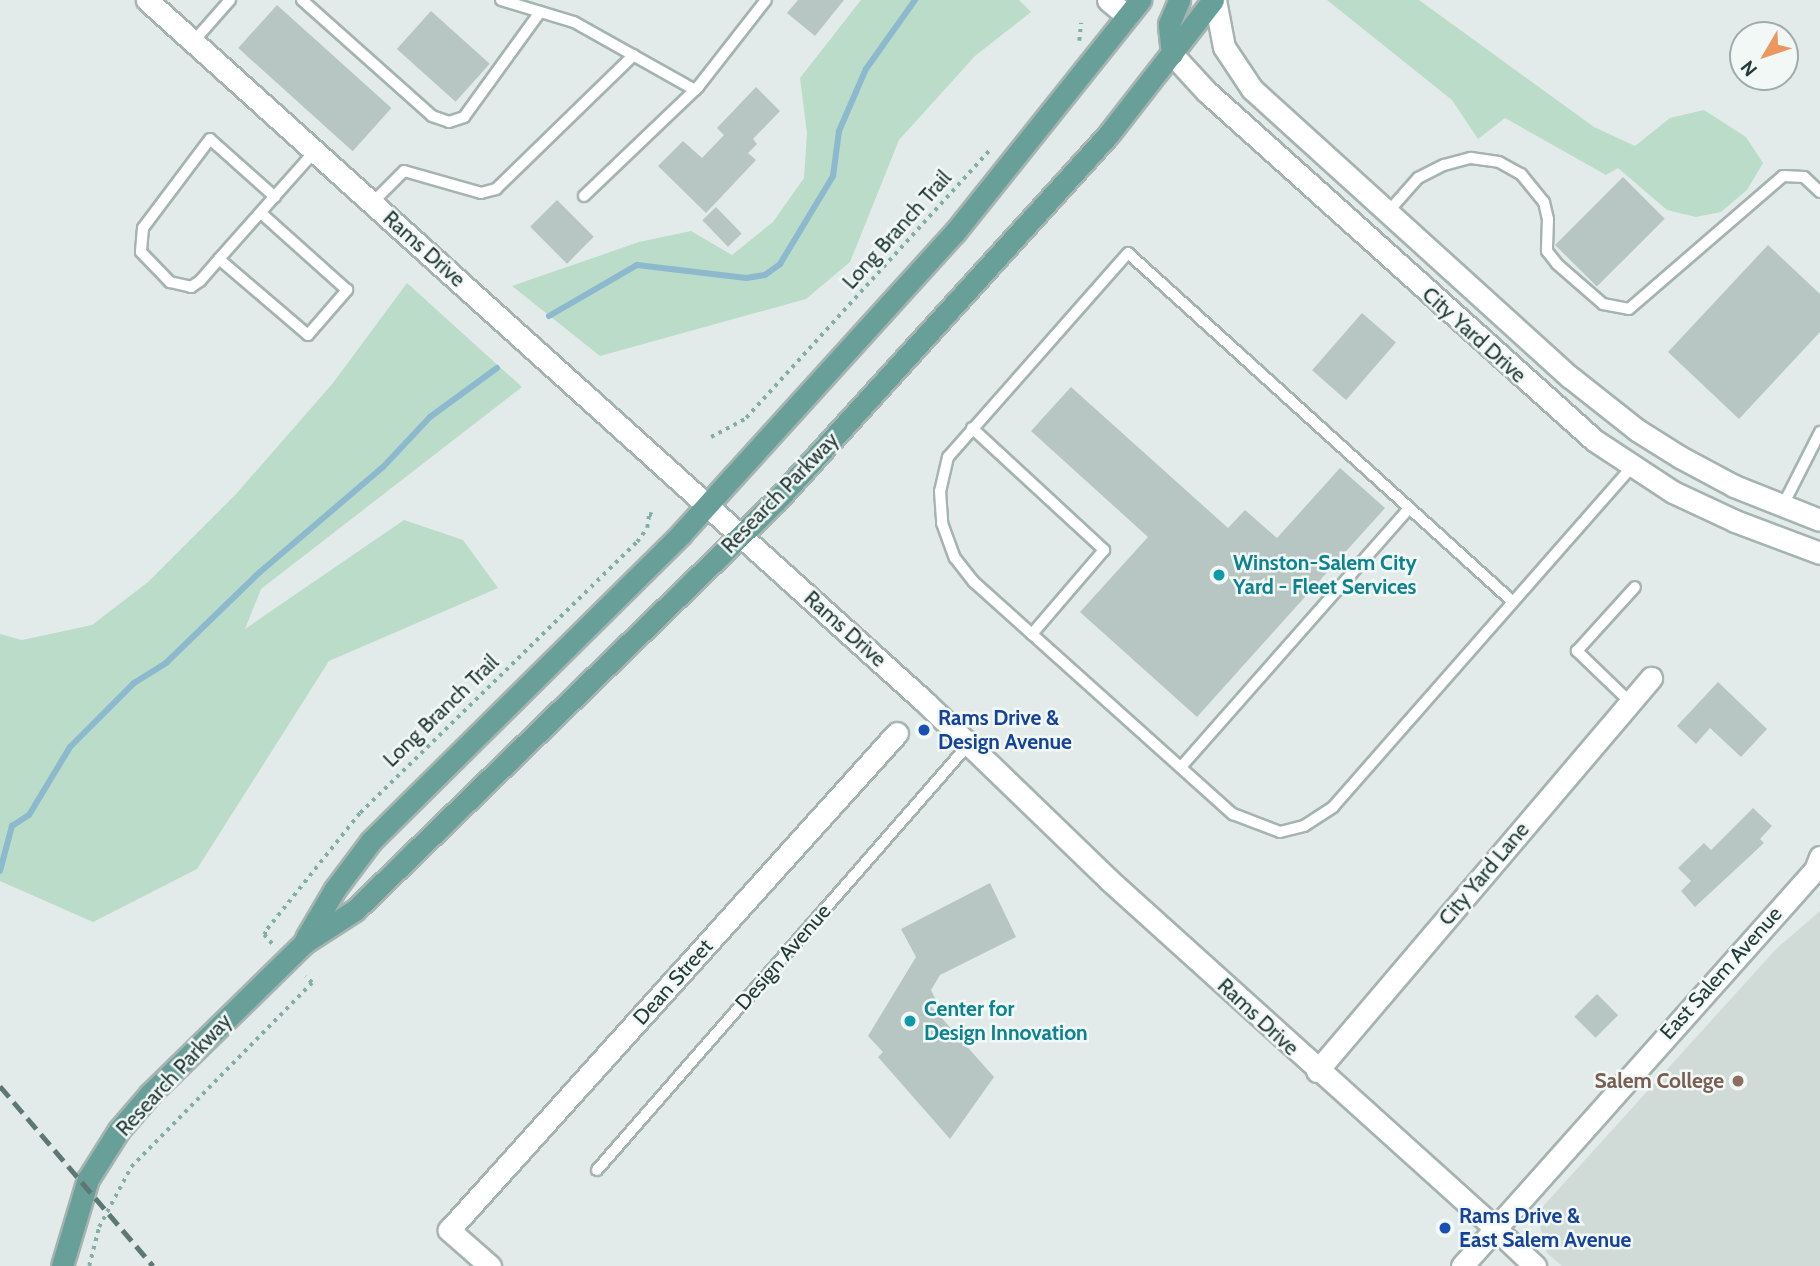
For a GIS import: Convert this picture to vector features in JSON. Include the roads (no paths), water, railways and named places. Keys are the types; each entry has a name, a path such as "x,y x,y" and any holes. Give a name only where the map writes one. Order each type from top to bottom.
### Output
{"main road":[{"name":"Rams Drive","path":"147,0 741,535 969,744 1317,1071 1535,1266"},
{"path":"1108,0 1134,8"},
{"path":"1172,54 1169,24 1179,0"},
{"name":"Research Parkway","path":"62,1266 88,1179 119,1130 304,943 355,910 741,535 1108,135 1214,0"},
{"name":"City Yard Drive","path":"1214,0 1219,33 1236,70 1388,212 1619,417 1734,486 1820,520"},
{"name":"Research Parkway","path":"304,943 335,889 387,824 707,505 955,232 1134,8"},
{"name":"City Yard Drive","path":"1172,54 1207,92 1548,402 1631,468 1735,521 1820,552"},
{"name":"City Yard Lane","path":"1317,1071 1651,678"},
{"name":"Dean Street","path":"490,1266 449,1230 897,733"},
{"name":"East Salem Avenue","path":"1462,1266 1818,865"}],"lane":[{"path":"193,42 230,0"},
{"path":"302,0 432,116 449,122 464,117 540,12"},
{"path":"501,0 574,22 695,90"},
{"path":"584,196 695,90 766,0"},
{"path":"372,203 404,171 481,193 496,189 634,55"},
{"path":"275,197 210,139 143,228 141,252 170,282 191,287 219,259 275,197 315,151"},
{"path":"1388,212 1418,178 1444,165 1471,158 1499,162 1521,174 1544,202 1547,251 1557,264 1603,303 1629,309 1783,176 1804,177 1820,192"},
{"path":"219,259 308,335 347,290 261,212"},
{"path":"1512,601 1128,253 948,457 940,491 942,523 955,558 974,582 1233,814 1280,832 1304,825 1333,807 1631,468"},
{"path":"972,428 1104,550 1032,634"},
{"path":"1783,505 1820,432"},
{"path":"1181,767 1409,508"},
{"path":"1630,702 1577,651 1635,587"},
{"name":"Design Avenue","path":"597,1170 969,744"}],"waterway":[{"path":"549,316 637,265 746,278 765,275 780,264 833,176 839,131 866,69 915,0"},
{"path":"0,871 12,826 29,815 70,747 134,683 167,662 260,572 383,467 430,417 497,368"}],"railway":[{"path":"0,1086 153,1266"}],"place":[{"name":"Winston-Salem City Yard - Fleet Services","path":"1219,575"},
{"name":"Rams Drive & Design Avenue","path":"924,730"},
{"name":"Center for Design Innovation","path":"910,1021"},
{"name":"Salem College","path":"1738,1081"},
{"name":"Rams Drive & East Salem Avenue","path":"1445,1228"}]}
